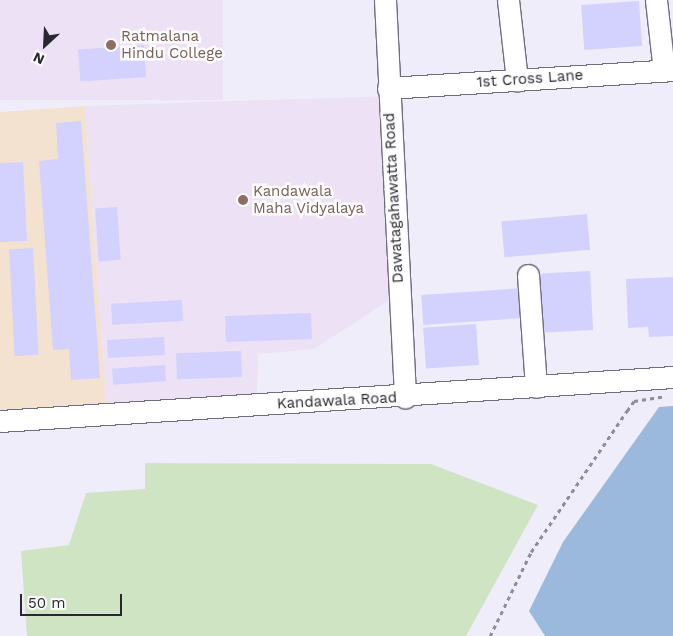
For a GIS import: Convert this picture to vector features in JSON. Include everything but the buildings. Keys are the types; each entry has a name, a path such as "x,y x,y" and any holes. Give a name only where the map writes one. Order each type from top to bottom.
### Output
{"street":[{"name":"Dawatagahawatta Road","path":"385,0 405,396"},
{"path":"508,0 517,80"},
{"path":"656,0 669,70"},
{"name":"1st Cross Lane","path":"388,88 669,70"},
{"path":"528,275 536,387"},
{"name":"Kandawala Road","path":"0,421 673,377"}],"path":[{"path":"490,636 531,552 634,401 673,396"}],"shaded area":[{"name":"Ratmalana Hindu College","path":"0,0 223,0 223,100 0,100"},
{"name":"Kandawala Maha Vidyalaya","path":"388,96 399,294 314,349 258,354 257,396 107,406 85,106"},
{"path":"85,106 107,406 0,414 0,112"}],"green space":[{"path":"145,463 431,464 538,505 466,636 27,636 21,551 69,545 86,493 145,489"}],"water":[{"path":"673,406 673,636 545,636 529,611 563,542 659,407"}],"place":[{"name":"Ratmalana Hindu College","path":"111,45"},
{"name":"Kandawala Maha Vidyalaya","path":"243,200"}]}
